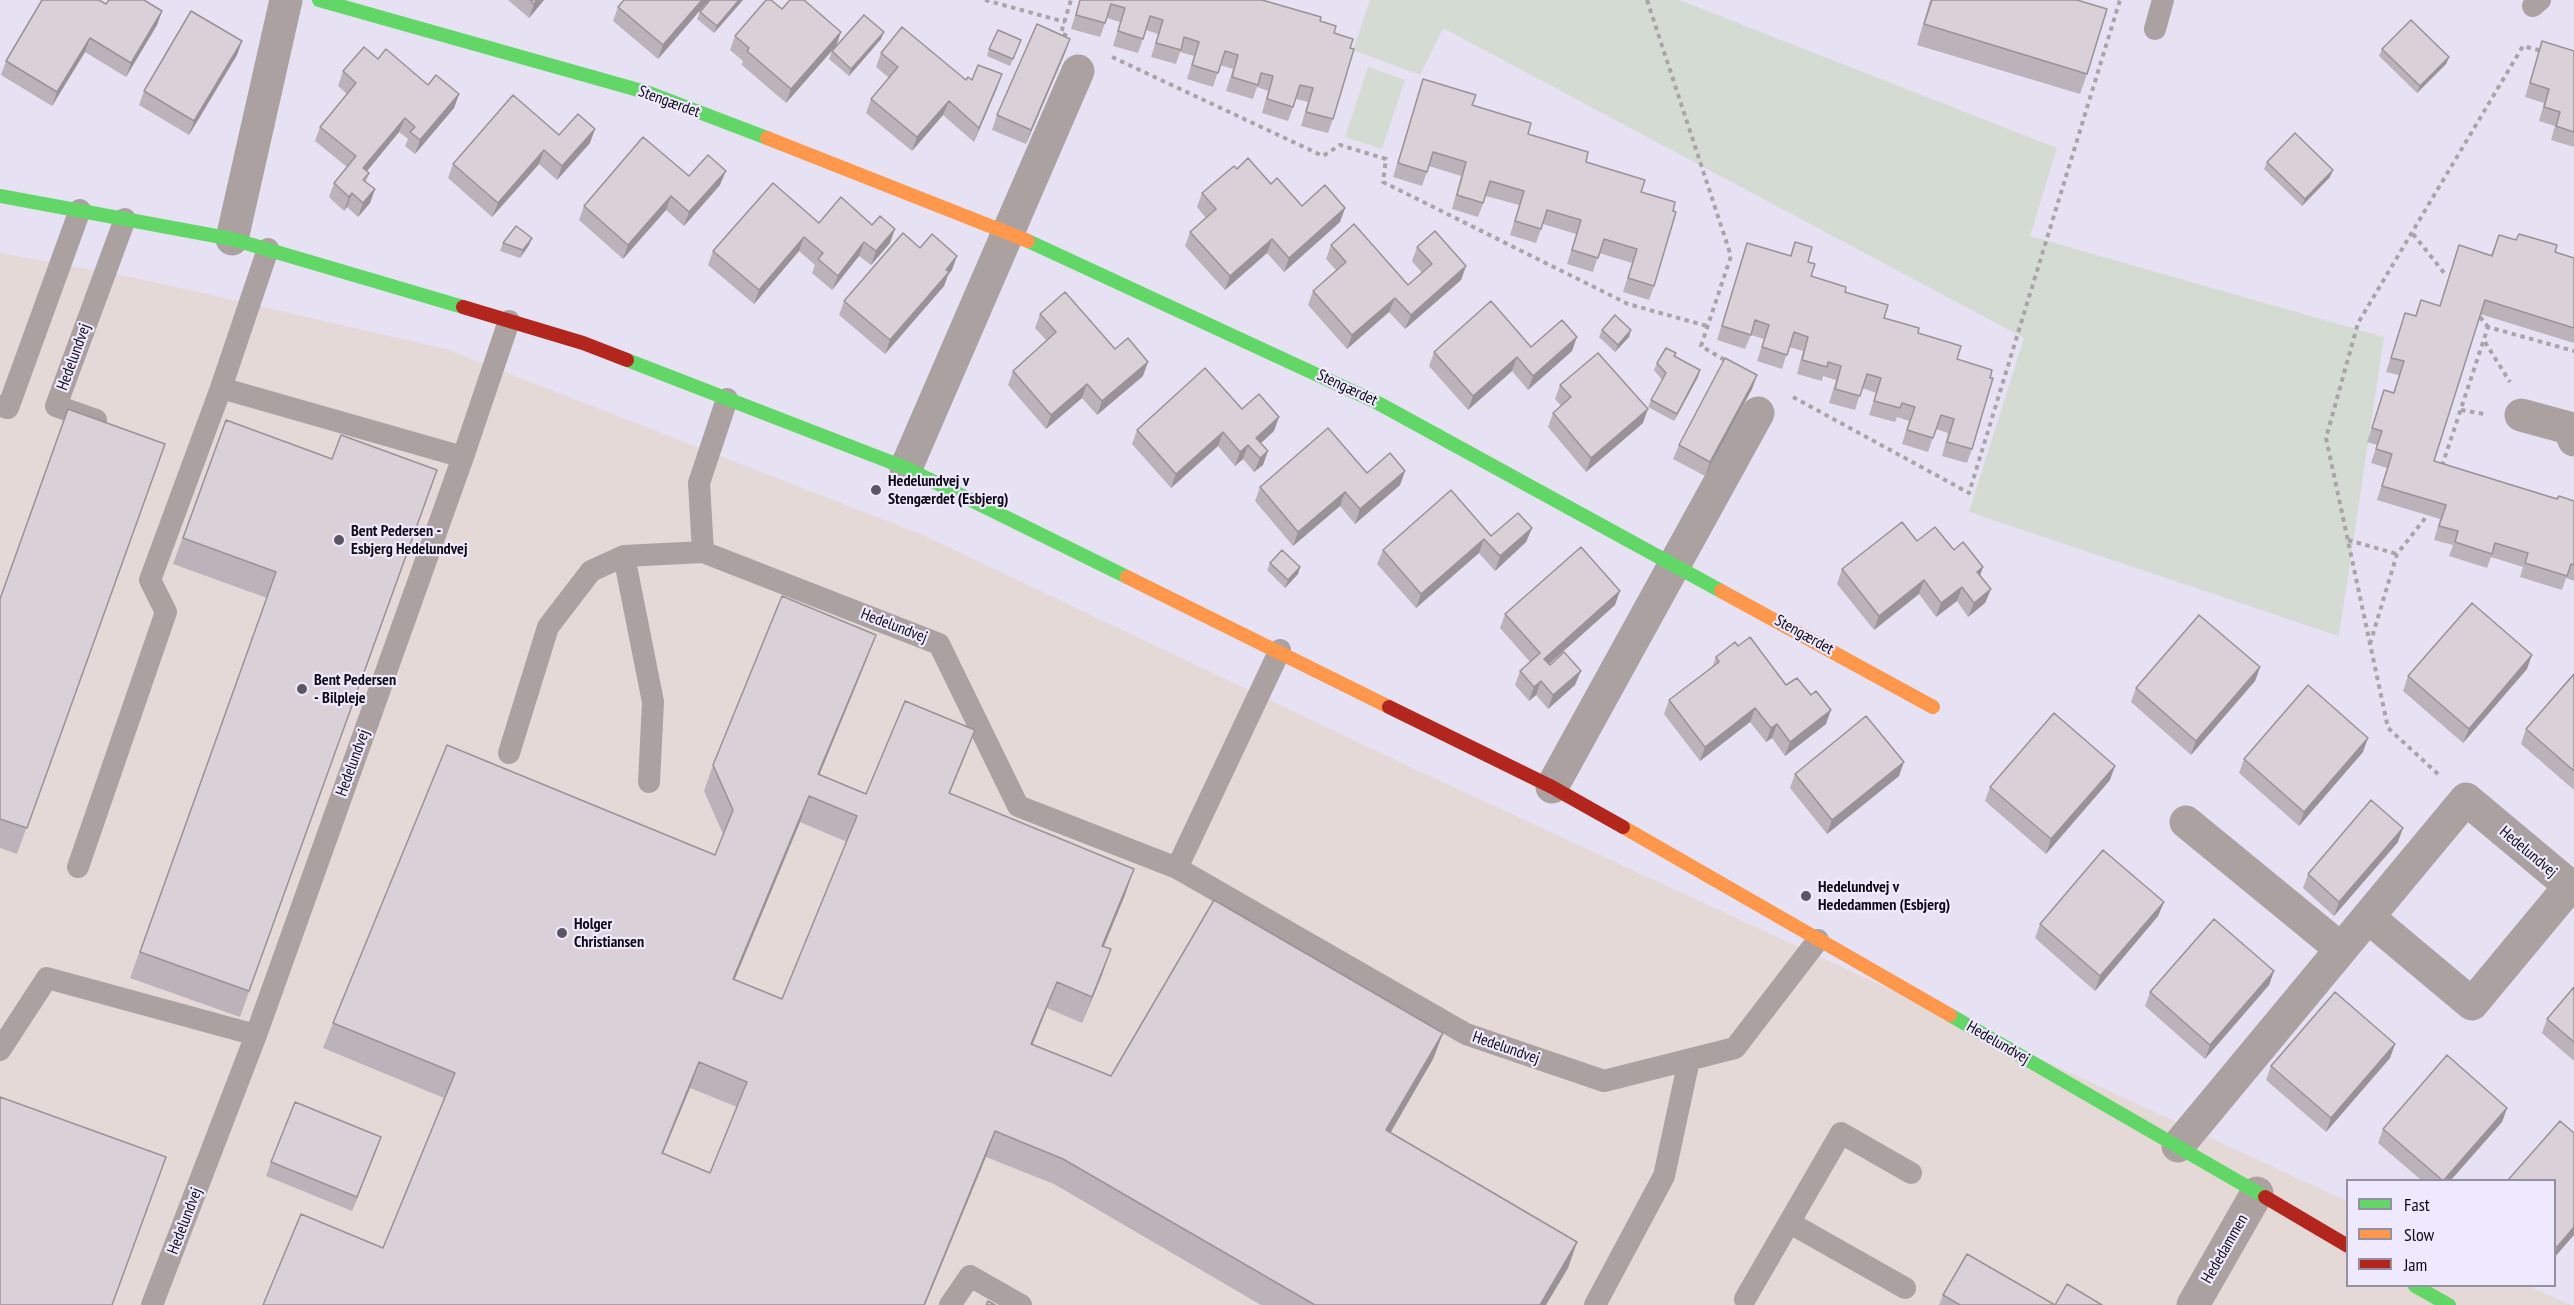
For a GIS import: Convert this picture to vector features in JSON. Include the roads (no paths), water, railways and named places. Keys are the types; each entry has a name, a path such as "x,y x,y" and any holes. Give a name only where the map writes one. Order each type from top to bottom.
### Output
{"street":[{"path":"232,238 286,0"},
{"name":"Stengærdet","path":"319,0 649,93 1009,231 1378,403 1933,707"},
{"path":"906,468 1078,71"},
{"name":"Hedelundvej","path":"0,196 232,238 583,343 906,468 1280,650 1552,787 2346,1245"},
{"path":"1552,787 1758,413"},
{"path":"2521,415 2569,428 2574,440"},
{"name":"Hedelundvej","path":"2466,799 2570,886 2472,1004 2368,916 2466,799"},
{"path":"2186,822 2341,949"},
{"path":"2178,1146 2368,916"},
{"name":"Hededammen","path":"2193,1305 2257,1193"},
{"path":"2417,1287 2449,1305"}],"lane":[{"path":"2155,28 2163,0"},
{"path":"0,406 8,408 80,210"},
{"name":"Hedelundvej","path":"112,426 56,406 125,219"},
{"path":"78,867 166,612 150,580 221,388 268,249"},
{"name":"Hedelundvej","path":"152,1305 256,1035 463,458 509,321"},
{"path":"221,388 463,458"},
{"path":"508,753 548,627 591,571 624,556 703,552 699,483 727,399"},
{"name":"Hedelundvej","path":"703,552 939,644 1018,806 1177,868 1466,1034 1604,1081 1735,1048 1818,940"},
{"path":"624,556 653,702 649,782"},
{"path":"1177,868 1280,650"},
{"path":"0,1050 47,978 256,1035"},
{"path":"1594,1305 1664,1176 1689,1060"},
{"path":"1747,1303 1841,1133 1911,1173"},
{"path":"1791,1223 1905,1287"},
{"path":"950,1305 970,1276 1021,1305"}],"place":[{"name":"Hedelundvej v Stengærdet (Esbjerg)","path":"876,490"},
{"name":"Bent Pedersen - Esbjerg Hedelundvej","path":"339,540"},
{"name":"Bent Pedersen - Bilpleje","path":"302,689"},
{"name":"Hedelundvej v Hededammen (Esbjerg)","path":"1806,896"},
{"name":"Holger Christiansen","path":"562,933"}]}
